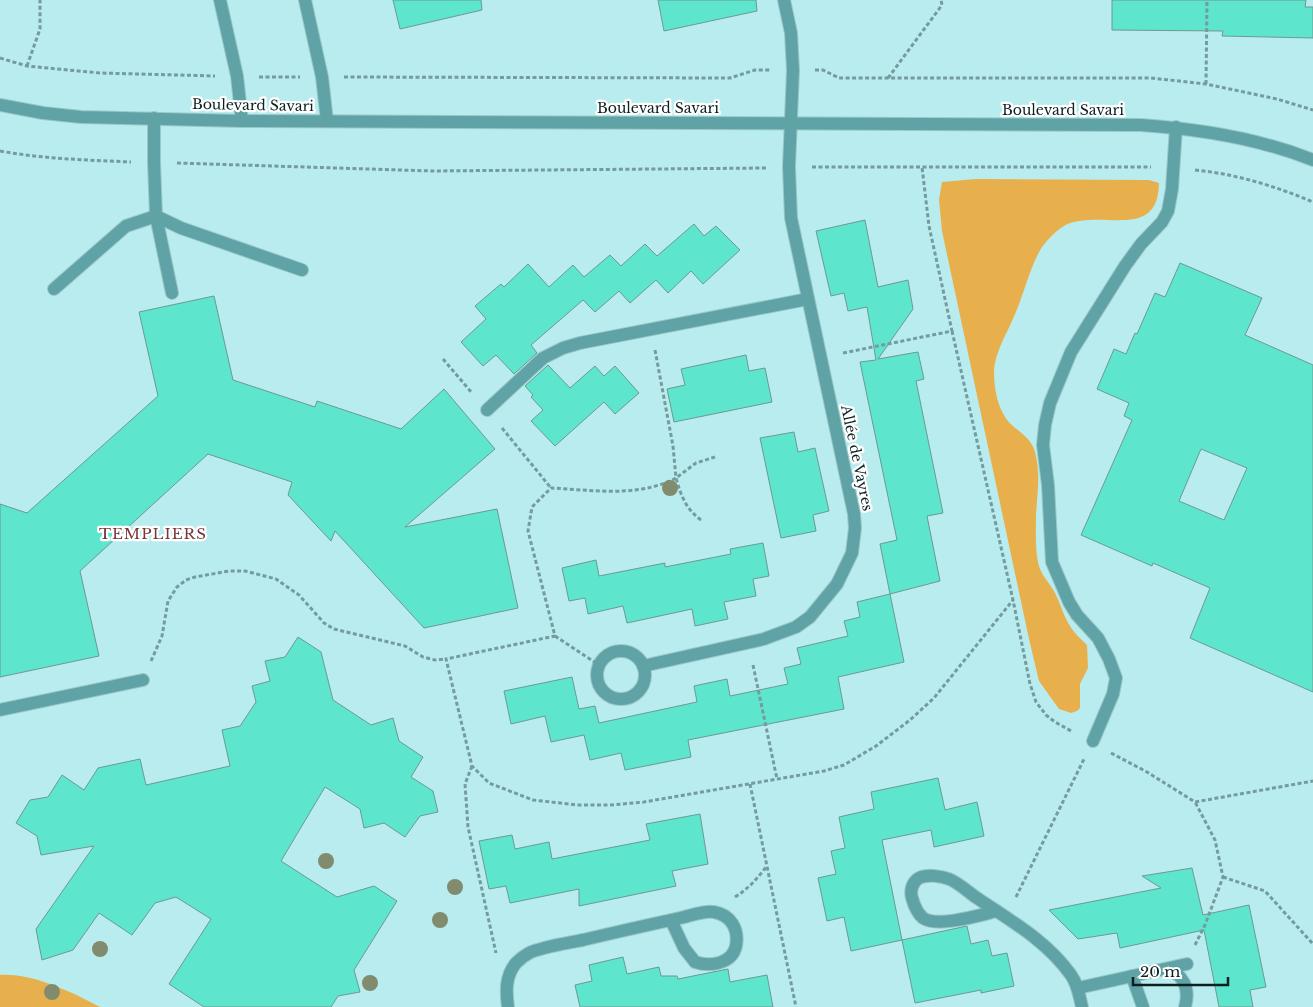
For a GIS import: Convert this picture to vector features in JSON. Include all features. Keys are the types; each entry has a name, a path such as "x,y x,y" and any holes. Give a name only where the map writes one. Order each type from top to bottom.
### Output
{"street":[{"path":"220,0 237,76 242,121"},
{"path":"305,0 322,77 327,121"},
{"name":"Allée de Vayres","path":"644,666 749,643 796,627 810,617 837,584 852,553 855,528 854,514 792,218 789,167 793,70 792,33 784,0"},
{"name":"Boulevard Savari","path":"0,105 81,117 242,121 1132,125 1176,127 1218,133 1253,140 1313,160"},
{"path":"154,118 156,216 172,293"},
{"path":"1093,741 1113,694 1116,678 1098,638 1077,615 1069,602 1052,562 1048,485 1043,446 1045,425 1050,403 1071,352 1125,266 1141,244 1162,222 1168,211 1172,189 1176,127"},
{"path":"54,289 126,226 156,216 180,228 302,270"},
{"path":"487,410 542,358 563,348 580,343 808,299"},
{"path":"618,651 634,654 644,666 644,682 641,689 628,698 612,698 600,688 597,672 599,665 604,658 618,651"},
{"path":"0,710 143,680"},
{"path":"1002,914 951,920 926,919 917,911 911,896 911,889 913,884 920,878 942,877 953,881 1028,931 1072,976 1078,988 1082,1007"},
{"path":"508,1007 506,989 508,979 515,964 532,952 671,920 712,911 729,919 736,932 734,951 725,961 718,964 701,964 691,958 671,920"},
{"path":"1078,988 1187,964"},
{"path":"1165,969 1172,970 1182,979 1185,988 1185,1007"},
{"path":"1132,976 1143,1007"}],"path":[{"path":"27,66 40,29 40,0"},
{"path":"887,79 942,5 941,0"},
{"path":"1206,0 1206,84"},
{"path":"0,58 27,66 100,73 237,76 730,78 755,70 823,70 839,78 1150,78 1206,84 1277,99 1313,110"},
{"path":"0,151 68,160 432,170 789,167 1173,167 1214,172 1250,180 1313,202"},
{"path":"821,358 952,331 929,226 922,167"},
{"path":"702,520 687,507 681,496 676,478 696,463 715,457"},
{"path":"143,680 162,636 168,601 172,594 182,584 195,576 229,571 245,571 276,579 299,594 324,622 334,629 405,646 423,657 435,660 446,659"},
{"path":"555,636 599,665"},
{"path":"749,643 777,779"},
{"path":"1002,914 1093,741"},
{"path":"472,766 465,784 468,827 496,951 508,979"},
{"path":"750,784 796,1007"},
{"path":"1187,964 1223,877 1215,840 1195,802"},
{"path":"712,911 745,890 767,866"},
{"path":"1223,877 1265,890 1313,944"}],"shaded area":[{"path":"976,179 1149,180 1159,183 1156,201 1150,212 1140,218 1127,220 1084,220 1070,223 1058,230 1048,240 1034,263 999,349 995,364 995,386 1000,408 1008,421 1032,444 1037,460 1036,539 1039,566 1042,574 1054,591 1070,626 1087,645 1088,668 1080,684 1080,708 1071,713 1059,709 1039,681 942,231 939,200 942,182"},
{"path":"0,975 13,975 38,980 100,1007 0,1007"}],"building":[{"path":"393,0 481,0 482,10 400,29"},
{"path":"658,0 756,0 757,11 664,31"},
{"path":"1112,0 1306,0 1305,7 1313,7 1313,38 1222,36 1223,31 1112,30"},
{"path":"865,220 878,287 908,280 913,309 878,359 918,352 924,379 916,381 943,513 927,516 940,581 890,594 880,544 897,540 860,362 876,360 867,307 848,311 844,293 831,296 816,231"},
{"path":"694,224 704,236 716,226 740,250 703,284 691,271 668,293 656,280 630,303 619,291 595,312 583,300 531,345 537,353 514,374 496,355 483,366 461,342 486,319 475,306 501,284 504,287 528,264 549,287 573,265 584,277 610,255 621,266 645,244 657,256"},
{"path":"1180,263 1262,298 1245,335 1313,365 1313,692 1190,638 1210,588 1153,563 1152,566 1081,535 1132,420 1124,416 1129,403 1097,389 1114,349 1126,354 1155,293 1165,297","holes":["1201,449 1247,468 1224,520 1179,501"]},
{"path":"214,296 233,380 315,407 317,401 401,429 444,389 495,449 405,527 497,509 518,608 424,628 335,531 331,541 288,495 292,482 208,454 80,571 99,656 0,677 0,504 27,513 158,396 139,312"},
{"path":"746,355 749,371 765,368 772,402 674,422 667,389 685,385 681,369"},
{"path":"548,365 570,388 595,366 604,376 615,366 639,393 615,414 604,402 555,446 531,421 543,410 531,397 533,395 525,386"},
{"path":"794,432 798,452 815,448 829,511 813,515 816,531 781,538 760,438"},
{"path":"763,543 769,576 753,579 756,596 724,602 728,619 695,626 692,609 627,623 623,606 588,614 585,598 569,601 562,568 596,560 599,576 665,563 665,567 731,554 730,549"},
{"path":"890,594 904,662 838,677 844,709 688,740 691,757 625,770 621,753 590,760 584,735 551,742 545,716 511,724 504,691 572,677 579,709 595,706 599,723 697,702 694,686 727,679 730,696 788,684 784,668 801,664 797,648 848,636 844,621 860,617 857,602"},
{"path":"298,637 321,652 333,700 371,725 393,718 399,741 423,757 411,777 433,791 438,812 420,816 405,837 384,823 364,828 360,809 325,787 281,861 337,897 374,886 397,901 354,970 360,992 338,996 331,1007 204,1007 169,984 211,919 176,897 155,903 132,935 99,913 73,950 42,960 36,929 94,846 41,855 37,836 16,823 30,800 48,797 62,775 84,790 98,768 140,759 146,785 230,766 222,730 240,726 256,702 252,686 270,681 265,661 285,657"},
{"path":"938,778 945,810 977,802 984,836 934,847 931,830 882,840 902,940 851,951 844,917 827,921 818,878 836,874 831,851 845,848 839,817 874,809 871,792"},
{"path":"700,814 708,864 672,871 676,886 579,906 579,889 510,903 506,886 489,889 479,841 512,835 515,849 549,842 552,859 650,840 646,824"},
{"path":"1192,868 1203,915 1249,905 1266,987 1250,990 1253,1007 1219,1007 1204,930 1120,948 1117,933 1078,939 1049,910 1161,888 1142,876"},
{"path":"967,926 971,944 988,940 992,956 1007,953 1014,986 981,993 981,990 915,1003 902,940"},
{"path":"623,957 627,974 659,967 661,976 677,976 678,979 728,969 730,982 767,975 773,1007 580,1007 575,985 592,981 589,965"}],"district":[{"name":"TEMPLIERS","path":"153,533"}]}
